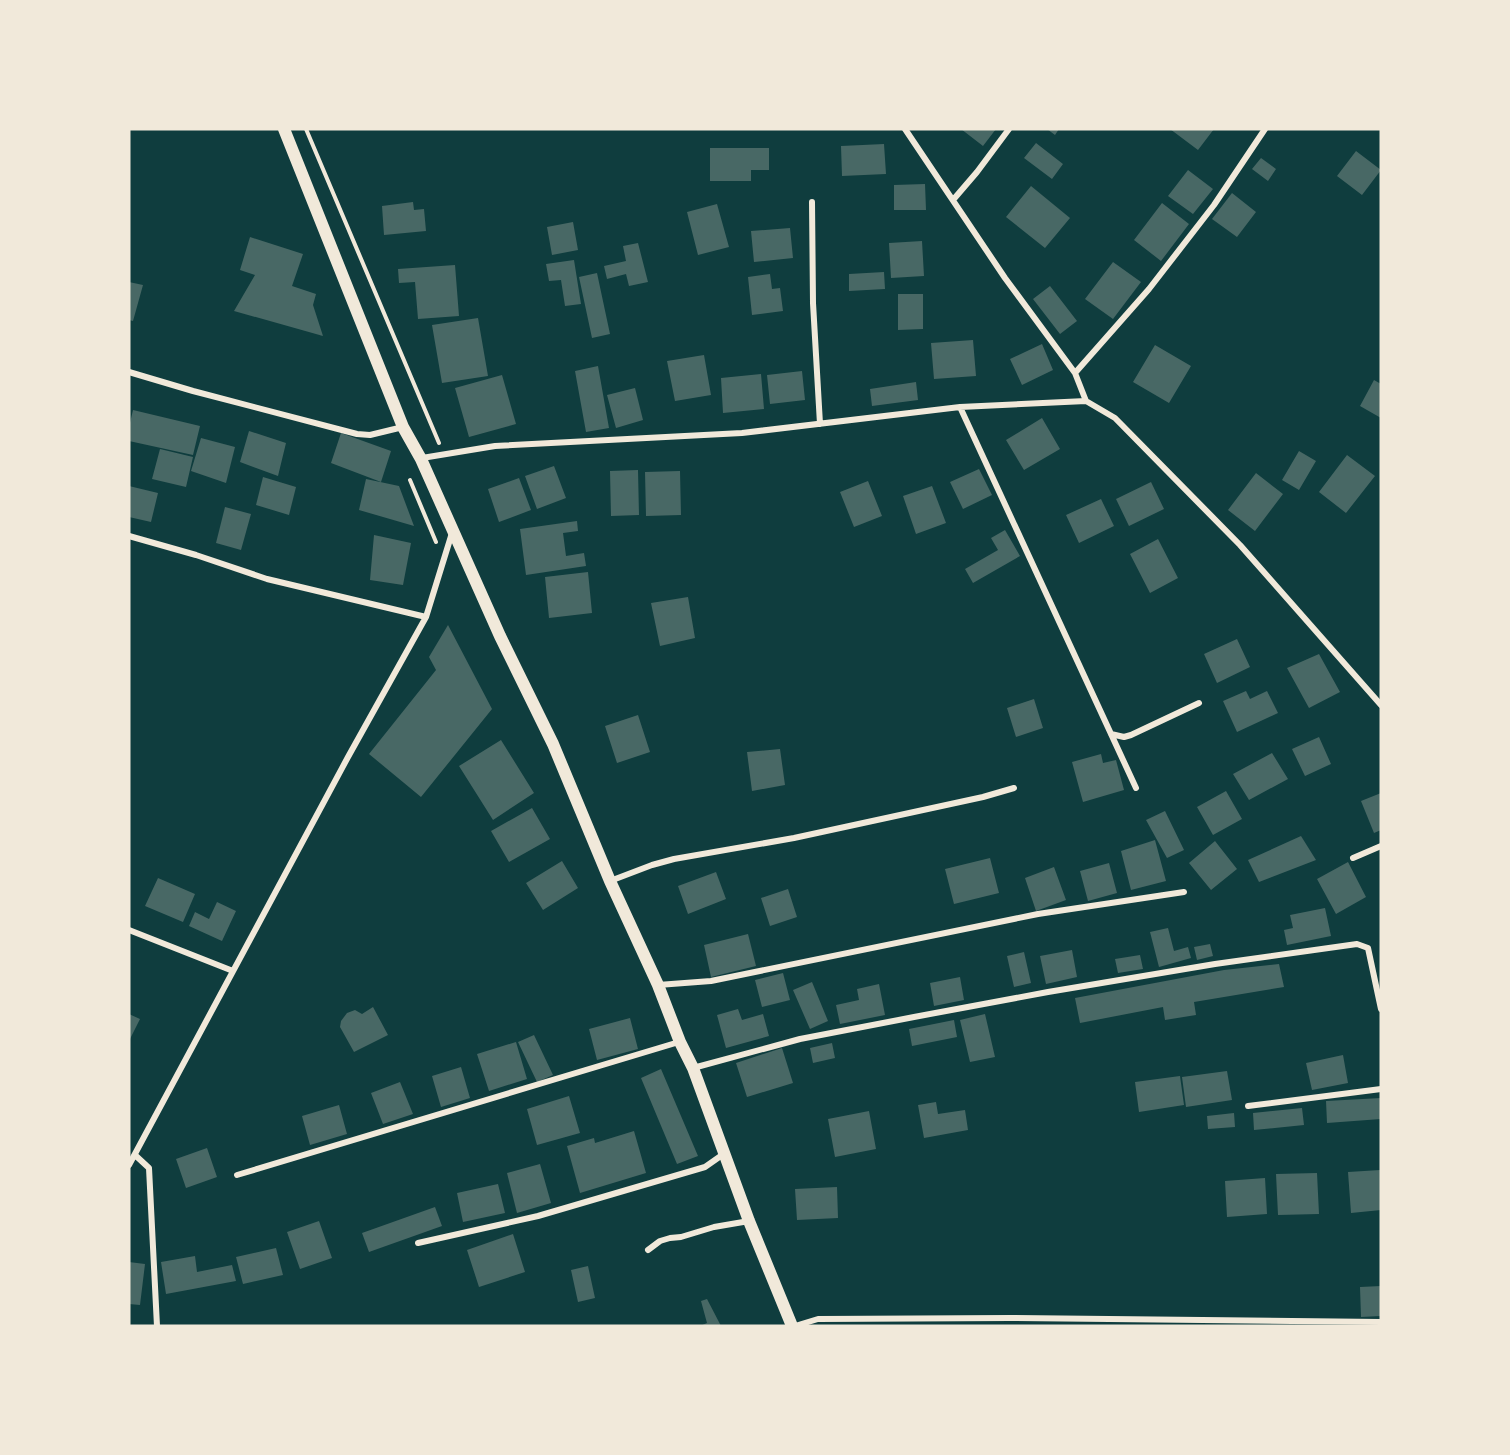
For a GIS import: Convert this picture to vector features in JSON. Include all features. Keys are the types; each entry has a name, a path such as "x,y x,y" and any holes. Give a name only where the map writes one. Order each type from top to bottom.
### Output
{"main road":[{"path":"284,129 403,427 421,459 500,636 553,744 610,881 658,985 726,1153 749,1221 793,1326"}],"street":[{"path":"905,129 1005,278 1075,373 1086,401"},
{"path":"953,200 1009,129"},
{"path":"1075,373 1149,289 1214,205 1265,129"},
{"path":"812,202 813,303 820,423"},
{"path":"129,372 357,434 370,435 403,427"},
{"path":"421,459 495,446 742,433 960,407 1086,401 1115,418 1240,545 1381,705"},
{"path":"960,407 1136,788"},
{"path":"129,1165 348,757 426,617 453,531"},
{"path":"129,536 267,579 426,617"},
{"path":"1111,735 1124,737 1131,735 1199,703"},
{"path":"610,881 674,859 794,838 983,797 1014,788"},
{"path":"1353,858 1381,846"},
{"path":"658,985 711,981 902,944 1028,916 1184,892"},
{"path":"129,930 233,971"},
{"path":"693,1068 800,1039 936,1012 1215,964 1357,944 1368,948 1381,1009"},
{"path":"237,1175 680,1042"},
{"path":"1248,1106 1381,1089"},
{"path":"418,1243 538,1216 705,1167 726,1153"},
{"path":"135,1155 149,1168 157,1326"},
{"path":"648,1250 660,1241 670,1238 749,1221"},
{"path":"793,1326 818,1319 1009,1318 1381,1322"}],"path":[{"path":"306,129 444,455"}],"building":[{"path":"961,129 996,129 983,146"},
{"path":"1047,129 1059,129 1055,135"},
{"path":"1170,129 1214,129 1198,150"},
{"path":"1036,143 1063,164 1052,179 1024,158"},
{"path":"884,144 886,174 842,176 841,146"},
{"path":"710,148 769,148 769,170 751,170 751,181 710,181"},
{"path":"1356,151 1381,170 1362,195 1337,176"},
{"path":"1261,158 1276,169 1268,181 1252,169"},
{"path":"1188,170 1213,189 1193,214 1168,196"},
{"path":"925,184 926,210 894,210 894,185"},
{"path":"1031,186 1070,218 1045,248 1006,217"},
{"path":"1232,193 1256,212 1237,237 1212,219"},
{"path":"413,202 414,210 424,209 426,231 384,235 382,206"},
{"path":"1162,203 1189,224 1161,261 1134,240"},
{"path":"717,204 729,247 698,255 687,212"},
{"path":"573,222 578,250 552,255 547,227"},
{"path":"790,228 793,258 754,262 751,231"},
{"path":"250,237 303,254 292,286 316,294 313,305 323,336 234,311 255,275 240,270"},
{"path":"922,241 924,276 891,278 889,243"},
{"path":"638,243 648,282 629,286 626,274 607,279 604,266 626,261 623,246"},
{"path":"574,260 581,304 565,306 561,280 549,281 546,264"},
{"path":"1113,262 1141,282 1113,319 1085,299"},
{"path":"455,265 459,316 418,319 415,282 399,283 398,269"},
{"path":"884,272 885,289 849,291 849,274"},
{"path":"597,273 610,334 592,338 579,277"},
{"path":"770,274 772,289 780,288 783,311 752,315 748,277"},
{"path":"129,282 143,285 133,321 129,320"},
{"path":"1050,286 1077,321 1060,334 1033,299"},
{"path":"898,294 923,294 923,329 898,330"},
{"path":"478,318 488,376 442,383 432,325"},
{"path":"973,340 976,376 934,379 931,343"},
{"path":"1042,344 1053,370 1022,385 1010,359"},
{"path":"1155,345 1191,366 1169,403 1133,382"},
{"path":"704,355 711,395 675,401 667,361"},
{"path":"598,366 609,428 586,432 575,371"},
{"path":"802,371 805,400 770,404 767,375"},
{"path":"761,374 764,409 723,413 721,378"},
{"path":"502,375 516,424 469,437 455,388"},
{"path":"1374,380 1381,384 1381,418 1360,406"},
{"path":"916,382 918,400 872,406 870,389"},
{"path":"635,388 643,420 616,428 607,395"},
{"path":"133,410 200,426 193,455 129,441"},
{"path":"1042,418 1060,449 1024,470 1006,440"},
{"path":"249,431 286,443 278,476 240,462"},
{"path":"341,433 391,451 381,482 331,463"},
{"path":"201,438 235,447 226,483 191,471"},
{"path":"160,449 193,457 186,487 152,479"},
{"path":"1299,451 1316,461 1299,490 1282,480"},
{"path":"1347,455 1375,476 1346,513 1319,492"},
{"path":"554,466 566,498 537,509 525,476"},
{"path":"979,469 992,495 963,509 950,482"},
{"path":"638,470 639,515 611,516 610,471"},
{"path":"680,471 681,515 646,516 645,472"},
{"path":"1256,473 1283,494 1255,531 1228,510"},
{"path":"263,477 296,487 289,515 256,505"},
{"path":"519,478 531,510 499,522 488,489"},
{"path":"366,479 399,486 414,526 359,510"},
{"path":"868,481 882,516 854,527 840,492"},
{"path":"1151,482 1164,509 1129,526 1116,499"},
{"path":"129,486 158,493 151,522 129,517"},
{"path":"932,486 946,523 916,534 903,496"},
{"path":"1101,499 1114,526 1079,543 1066,515"},
{"path":"225,507 251,514 241,550 216,543"},
{"path":"577,521 578,531 563,533 566,556 584,553 586,566 526,575 520,529"},
{"path":"1005,530 1020,556 973,583 965,569 998,550 991,538"},
{"path":"374,535 411,543 403,585 370,580"},
{"path":"1158,539 1178,578 1150,593 1130,554"},
{"path":"588,572 592,613 549,618 545,577"},
{"path":"688,597 695,638 660,646 651,603"},
{"path":"448,625 492,709 421,797 369,754 436,670 429,657"},
{"path":"1237,639 1250,667 1217,683 1204,654"},
{"path":"1319,654 1340,692 1309,708 1287,668"},
{"path":"1246,691 1250,699 1267,691 1278,713 1237,732 1223,701"},
{"path":"1034,699 1043,728 1016,737 1007,708"},
{"path":"638,715 650,752 617,763 605,726"},
{"path":"1319,737 1331,764 1305,776 1292,749"},
{"path":"501,740 534,793 493,820 459,766"},
{"path":"780,749 785,785 752,791 747,752"},
{"path":"1272,753 1288,779 1249,800 1233,774"},
{"path":"1101,754 1103,763 1116,760 1124,790 1083,802 1072,762"},
{"path":"1226,791 1242,819 1213,835 1197,807"},
{"path":"1381,793 1381,830 1374,833 1361,801"},
{"path":"532,808 550,839 509,862 491,831"},
{"path":"1165,811 1184,850 1167,858 1146,820"},
{"path":"1301,836 1316,860 1259,882 1248,860"},
{"path":"1155,840 1166,881 1131,890 1121,851"},
{"path":"1215,841 1237,869 1211,890 1189,863"},
{"path":"990,858 999,893 954,904 945,869"},
{"path":"562,861 578,888 543,910 526,883"},
{"path":"1348,862 1366,897 1336,914 1317,879"},
{"path":"1109,863 1117,893 1088,901 1080,871"},
{"path":"1054,867 1066,900 1036,911 1025,878"},
{"path":"716,872 726,899 688,914 678,886"},
{"path":"158,878 195,894 183,922 145,906"},
{"path":"788,889 797,917 770,926 761,898"},
{"path":"217,902 236,911 222,941 189,926 195,912 209,919"},
{"path":"1325,908 1331,936 1287,945 1284,930 1293,928 1290,915"},
{"path":"1168,928 1174,951 1188,947 1191,958 1159,967 1150,932"},
{"path":"748,934 756,966 711,977 704,945"},
{"path":"1210,944 1213,956 1197,960 1194,947"},
{"path":"1072,950 1077,977 1046,984 1040,956"},
{"path":"1024,952 1031,983 1014,987 1007,956"},
{"path":"1140,955 1143,969 1118,973 1115,959"},
{"path":"1279,964 1284,987 1194,1002 1196,1015 1165,1020 1163,1007 1080,1023 1075,998 1224,970"},
{"path":"783,973 790,1000 762,1007 755,980"},
{"path":"960,977 964,1000 934,1006 930,983"},
{"path":"812,982 828,1021 810,1029 793,990"},
{"path":"879,984 885,1015 840,1024 836,1005 859,1000 857,989"},
{"path":"373,1007 388,1035 354,1052 340,1027 341,1021 347,1013 355,1010 362,1014"},
{"path":"738,1009 742,1020 763,1014 769,1036 726,1048 717,1015"},
{"path":"129,1014 140,1019 129,1041"},
{"path":"985,1014 995,1057 970,1062 960,1020"},
{"path":"630,1018 638,1049 597,1060 589,1029"},
{"path":"954,1020 957,1037 912,1046 909,1029"},
{"path":"534,1035 553,1075 537,1082 518,1042"},
{"path":"516,1042 527,1079 489,1091 477,1054"},
{"path":"832,1043 835,1058 813,1063 810,1048"},
{"path":"782,1048 793,1083 747,1097 736,1063"},
{"path":"1343,1055 1348,1083 1312,1090 1306,1063"},
{"path":"461,1067 470,1098 441,1107 432,1076"},
{"path":"661,1069 698,1156 677,1164 641,1078"},
{"path":"1227,1071 1232,1100 1186,1107 1182,1077"},
{"path":"1180,1076 1184,1105 1139,1112 1135,1082"},
{"path":"400,1082 413,1114 383,1124 371,1093"},
{"path":"569,1096 580,1133 537,1145 527,1109"},
{"path":"1381,1098 1381,1119 1327,1123 1326,1101"},
{"path":"936,1102 938,1114 965,1110 968,1130 924,1138 918,1105"},
{"path":"339,1105 347,1134 310,1145 302,1116"},
{"path":"1302,1108 1304,1125 1254,1130 1253,1113"},
{"path":"869,1111 876,1149 835,1157 828,1119"},
{"path":"1234,1113 1235,1127 1208,1129 1207,1116"},
{"path":"634,1131 646,1173 580,1193 567,1146 594,1138 595,1143"},
{"path":"207,1148 217,1177 186,1188 176,1159"},
{"path":"540,1164 551,1203 517,1213 507,1173"},
{"path":"1380,1170 1381,1210 1351,1213 1348,1172"},
{"path":"1317,1173 1319,1214 1278,1215 1276,1174"},
{"path":"1265,1178 1267,1214 1227,1217 1225,1181"},
{"path":"498,1184 505,1213 463,1222 457,1193"},
{"path":"837,1187 838,1218 797,1220 795,1189"},
{"path":"435,1207 442,1226 369,1252 362,1233"},
{"path":"319,1221 332,1258 300,1269 287,1232"},
{"path":"513,1234 525,1272 479,1287 467,1250"},
{"path":"276,1248 283,1275 243,1284 236,1257"},
{"path":"195,1256 197,1272 232,1265 236,1281 166,1294 161,1262"},
{"path":"129,1262 145,1264 140,1305 129,1304"},
{"path":"588,1266 595,1298 578,1302 571,1270"},
{"path":"1381,1286 1381,1316 1361,1317 1360,1287"},
{"path":"707,1299 721,1326 700,1326 707,1323 701,1301"}]}
